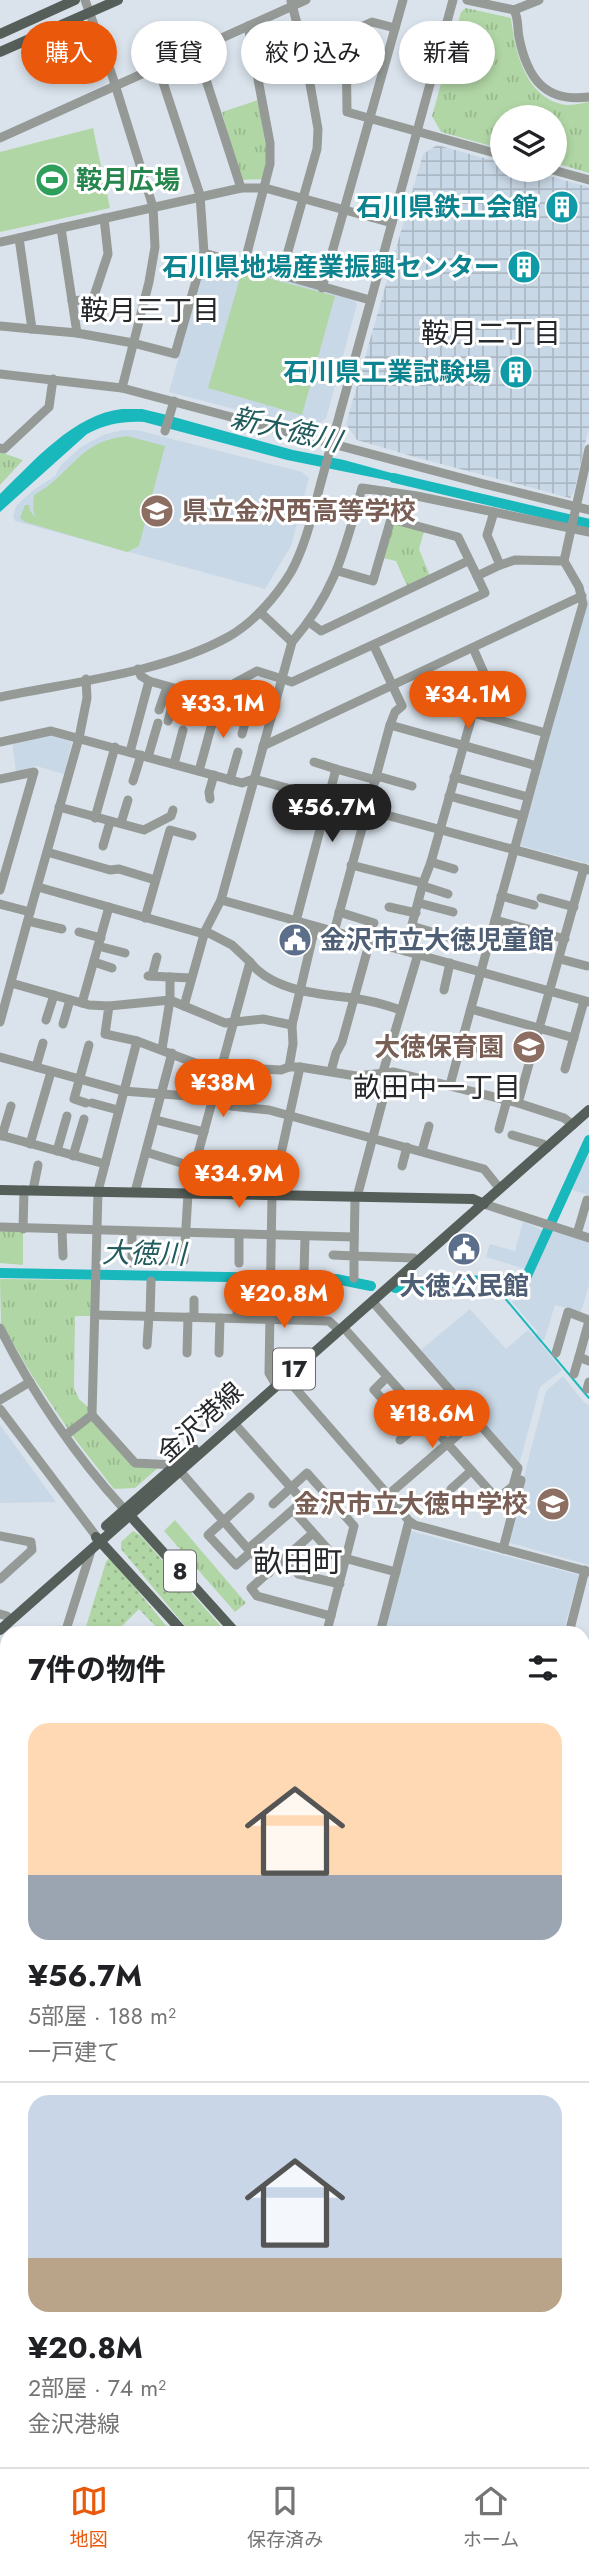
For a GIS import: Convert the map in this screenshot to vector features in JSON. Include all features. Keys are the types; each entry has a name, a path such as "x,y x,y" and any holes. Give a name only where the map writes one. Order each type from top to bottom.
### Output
{"main road":[{"path":"0,34 75,0"},
{"path":"0,52 118,0"},
{"name":"金沢港線","path":"571,1123 589,1103"},
{"name":"金沢港線","path":"4,1618 96,1541 589,1110"},
{"path":"0,1190 482,1202"},
{"name":"金沢港線","path":"339,1327 416,1260"},
{"name":"金沢港線","path":"178,1468 234,1423 274,1383"},
{"name":"8","path":"127,1512 230,1626"},
{"name":"8","path":"96,1541 177,1626"}],"street":[{"path":"85,0 116,86 153,207 155,247 149,282 122,388"},
{"path":"258,21 292,3 306,0"},
{"path":"322,288 403,0"},
{"path":"0,697 138,669 200,651 230,636 260,612 290,573 303,543 323,475 453,0"},
{"path":"467,0 514,10 539,0"},
{"path":"292,3 296,21"},
{"path":"514,10 527,66 534,79 544,89 556,95 575,99 589,97"},
{"path":"385,25 395,28"},
{"path":"0,138 131,79"},
{"path":"0,326 77,333 175,354 204,253 200,195 164,84"},
{"path":"208,84 242,188"},
{"path":"244,265 270,164 270,144 259,84"},
{"path":"281,276 317,149 318,130 309,84"},
{"path":"347,84 347,112 490,152"},
{"path":"567,174 589,180"},
{"path":"0,242 200,195 242,188 265,188 392,223"},
{"path":"72,301 93,299 108,254 104,218"},
{"path":"61,228 77,333"},
{"path":"19,238 32,329"},
{"path":"204,253 370,300"},
{"path":"0,374 122,388 172,405 332,443 589,510"},
{"path":"0,447 4,449 49,407 53,379"},
{"path":"165,431 172,405"},
{"path":"450,1085 545,733 583,604 579,587 564,561 589,449"},
{"path":"184,1006 205,932 220,900 292,642 309,622 338,571 362,488 417,496 571,526 589,532"},
{"path":"494,512 487,535 500,565"},
{"path":"229,703 235,683 257,671 292,682 485,593 458,537 391,519 373,581 338,571"},
{"path":"477,576 515,560 564,561"},
{"path":"309,622 321,631 468,561"},
{"path":"263,747 582,596"},
{"path":"260,612 292,642"},
{"path":"334,932 390,725 395,712 402,706 374,646"},
{"path":"405,951 484,673 473,648"},
{"path":"138,669 141,676 149,681 271,715"},
{"path":"0,1022 79,738 87,698 86,679"},
{"path":"130,752 149,681"},
{"path":"159,710 167,687"},
{"path":"133,781 177,690"},
{"path":"199,771 218,702"},
{"path":"243,734 249,709"},
{"path":"473,713 545,733"},
{"path":"390,725 537,766"},
{"path":"174,764 183,730"},
{"path":"0,742 51,731 242,783 254,779 587,869 518,1103"},
{"path":"96,818 115,747"},
{"path":"230,780 238,752"},
{"path":"314,762 412,786"},
{"path":"296,921 336,769"},
{"path":"0,779 34,772 0,890"},
{"path":"210,799 209,792 214,775"},
{"path":"454,778 528,797"},
{"path":"449,796 523,816"},
{"path":"121,823 128,800"},
{"path":"59,807 144,830 171,816 173,810"},
{"path":"103,846 110,822"},
{"path":"151,826 192,836"},
{"path":"145,918 170,832"},
{"path":"47,852 155,880"},
{"path":"431,862 454,869"},
{"path":"351,865 448,894"},
{"path":"38,887 205,932 232,945 257,971 300,991 355,998 401,1010"},
{"path":"501,896 574,907"},
{"path":"220,900 587,1001 565,1069"},
{"path":"419,903 453,912"},
{"path":"0,904 62,929"},
{"path":"82,1003 109,907"},
{"path":"389,907 416,913"},
{"path":"339,912 374,923"},
{"path":"495,920 528,929"},
{"path":"412,926 448,937"},
{"path":"289,1067 293,1044 292,1025 315,927"},
{"path":"79,932 125,953"},
{"path":"540,932 565,939"},
{"path":"489,940 523,949"},
{"path":"331,1072 370,941"},
{"path":"354,1278 356,1197 373,1138 401,1010 418,954"},
{"path":"157,957 150,976 191,978"},
{"path":"560,959 587,966"},
{"path":"94,962 112,968"},
{"path":"154,1259 184,1260 188,1194 250,962"},
{"path":"444,990 450,963"},
{"path":"162,1049 170,1000 170,977"},
{"path":"10,983 82,1003 109,1006 170,1000 225,1023 263,1019 292,1025"},
{"path":"46,1020 54,995"},
{"path":"63,1024 70,1000"},
{"path":"109,1006 105,1034 138,1041 195,1063 222,1067 289,1067 356,1076 386,1072 518,1103 571,1123"},
{"path":"471,1009 540,1026 574,1038"},
{"path":"138,1041 122,1091 98,1191 92,1415 135,1463 178,1468 269,1573"},
{"path":"36,1067 43,1044"},
{"path":"461,1044 490,1052"},
{"path":"89,1045 74,1099 118,1110"},
{"path":"135,1192 172,1053"},
{"path":"0,1057 122,1091 214,1098 231,1107 269,1110 290,1115 484,1168 499,1187"},
{"path":"274,1383 269,1373 272,1195 300,1068"},
{"path":"30,1144 51,1072"},
{"path":"499,1129 507,1100"},
{"path":"11,1106 1,1135 105,1164"},
{"path":"57,1151 67,1116"},
{"path":"73,1156 84,1119"},
{"path":"160,1121 204,1132"},
{"path":"422,1152 429,1126"},
{"path":"512,1135 545,1146"},
{"path":"402,1166 407,1147"},
{"path":"149,1153 194,1167"},
{"path":"224,1194 234,1155"},
{"path":"23,1229 28,1190 38,1165"},
{"path":"577,1234 587,1200"},
{"path":"482,1202 589,1238"},
{"path":"0,1227 354,1237"},
{"path":"62,1230 63,1256"},
{"path":"131,1263 132,1232"},
{"path":"239,1235 239,1263"},
{"path":"304,1274 305,1237"},
{"path":"332,1255 416,1260"},
{"path":"147,1345 151,1281"},
{"path":"237,1318 238,1283"},
{"path":"187,1353 194,1300"},
{"path":"96,1315 330,1321 387,1377 497,1499 513,1486 518,1468 372,1301"},
{"path":"556,1353 568,1312 589,1321 574,1374"},
{"path":"219,1353 220,1318"},
{"path":"0,1328 30,1382 66,1435 127,1512"},
{"path":"579,1357 589,1361"},
{"path":"284,1375 415,1525 587,1571 571,1626"},
{"path":"387,1377 374,1390 389,1406 402,1394"},
{"path":"0,1400 30,1382"},
{"path":"0,1409 96,1541 67,1626"},
{"path":"66,1435 92,1415"},
{"path":"400,1440 425,1419"},
{"path":"388,1495 477,1419"},
{"path":"234,1423 303,1501 236,1565 208,1535 250,1497"},
{"path":"503,1549 524,1468"},
{"path":"452,1489 471,1471"},
{"path":"272,1504 307,1473 354,1526 328,1626"},
{"path":"293,1510 333,1555 397,1572"},
{"path":"382,1626 409,1521"},
{"path":"313,1533 251,1588 257,1596 331,1616"},
{"path":"0,1536 31,1542 32,1550 0,1578"},
{"path":"285,1558 298,1574 340,1584"}],"shaded area":[{"path":"437,145 490,160 490,182 567,181 589,187 589,427 574,492 570,498 357,440 346,424 423,154"},
{"path":"209,258 355,299 357,304 326,419 311,429 169,392 205,262"},
{"name":"県立金沢西高等学校","path":"137,430 302,472 309,478 291,546 265,589 15,521 13,516 16,506 32,491 55,476 61,465 81,447 105,434"},
{"path":"589,596 589,864 518,845"},
{"path":"49,734 72,742 64,774 36,766 16,772 12,741"},
{"path":"589,1147 589,1195 569,1189"},
{"path":"523,1222 543,1230 545,1228 589,1241 589,1285 581,1312 555,1305 545,1338 540,1343 562,1370 540,1387 519,1465 422,1355 422,1349 470,1309 506,1349 528,1330 534,1337 538,1332 512,1302 526,1289 532,1271 486,1257 490,1244 515,1251"},
{"name":"金沢市立大徳中学校","path":"563,1376 589,1405 589,1565 507,1542 546,1391"},
{"path":"0,1425 56,1502 0,1503"},
{"path":"411,1531 579,1575 565,1626 386,1626"}],"green space":[{"path":"466,8 511,18 520,59 532,84 553,101 567,105 490,105 490,146 441,132 432,116 441,84 495,84 495,21 458,21 461,12"},
{"path":"258,100 267,154 264,179 240,180 222,112"},
{"path":"589,102 589,173 567,167 567,105"},
{"name":"鞍月広場","path":"93,128 110,208 0,232 0,152"},
{"path":"242,271 335,296 302,415 208,388"},
{"path":"127,436 165,446 139,546 127,552 25,522 20,518 25,505 29,505 35,517 34,495 58,478 85,452 110,439"},
{"path":"0,452 23,460 0,485"},
{"path":"396,523 424,531 419,549 430,576 407,586 396,561 383,558 392,525"},
{"path":"0,1229 23,1230 23,1265 0,1263"},
{"path":"0,1279 92,1280 91,1316 75,1316 74,1388 79,1399 90,1409 90,1413 68,1429 1,1323"},
{"path":"89,1420 93,1420 132,1466 159,1467 135,1488 114,1489 71,1434"},
{"path":"175,1520 246,1603 235,1612 164,1531"},
{"path":"133,1531 140,1535 221,1626 185,1626 121,1549 121,1542"},
{"path":"110,1557 166,1626 155,1626 139,1609 122,1626 86,1626 106,1562"}],"water":[{"path":"122,409 142,409 293,450 344,460 406,477 406,484 287,460 144,422 129,422 87,434 0,512 0,494 55,441 87,420"}],"waterway":[{"name":"新大徳川","path":"394,478 589,524"},
{"name":"大徳川","path":"395,1288 492,1279 525,1280 589,1140"},
{"name":"大徳川","path":"0,1273 336,1279 371,1286"},
{"path":"492,1279 493,1284 589,1398"}],"place":[{"name":"鞍月広場","path":"52,180"},
{"name":"石川県鉄工会館","path":"562,207"},
{"name":"石川県地場産業振興センター","path":"524,267"},
{"name":"石川県工業試験場","path":"516,372"},
{"name":"県立金沢西高等学校","path":"157,511"},
{"name":"金沢市立大徳児童館","path":"295,940"},
{"name":"大徳保育園","path":"529,1047"},
{"name":"大徳公民館","path":"464,1249"},
{"name":"金沢市立大徳中学校","path":"553,1504"}],"district":[{"name":"鞍月三丁目","path":"150,310"},
{"name":"鞍月二丁目","path":"491,333"},
{"name":"畝田中一丁目","path":"437,1087"},
{"name":"畝田町","path":"298,1562"}]}
